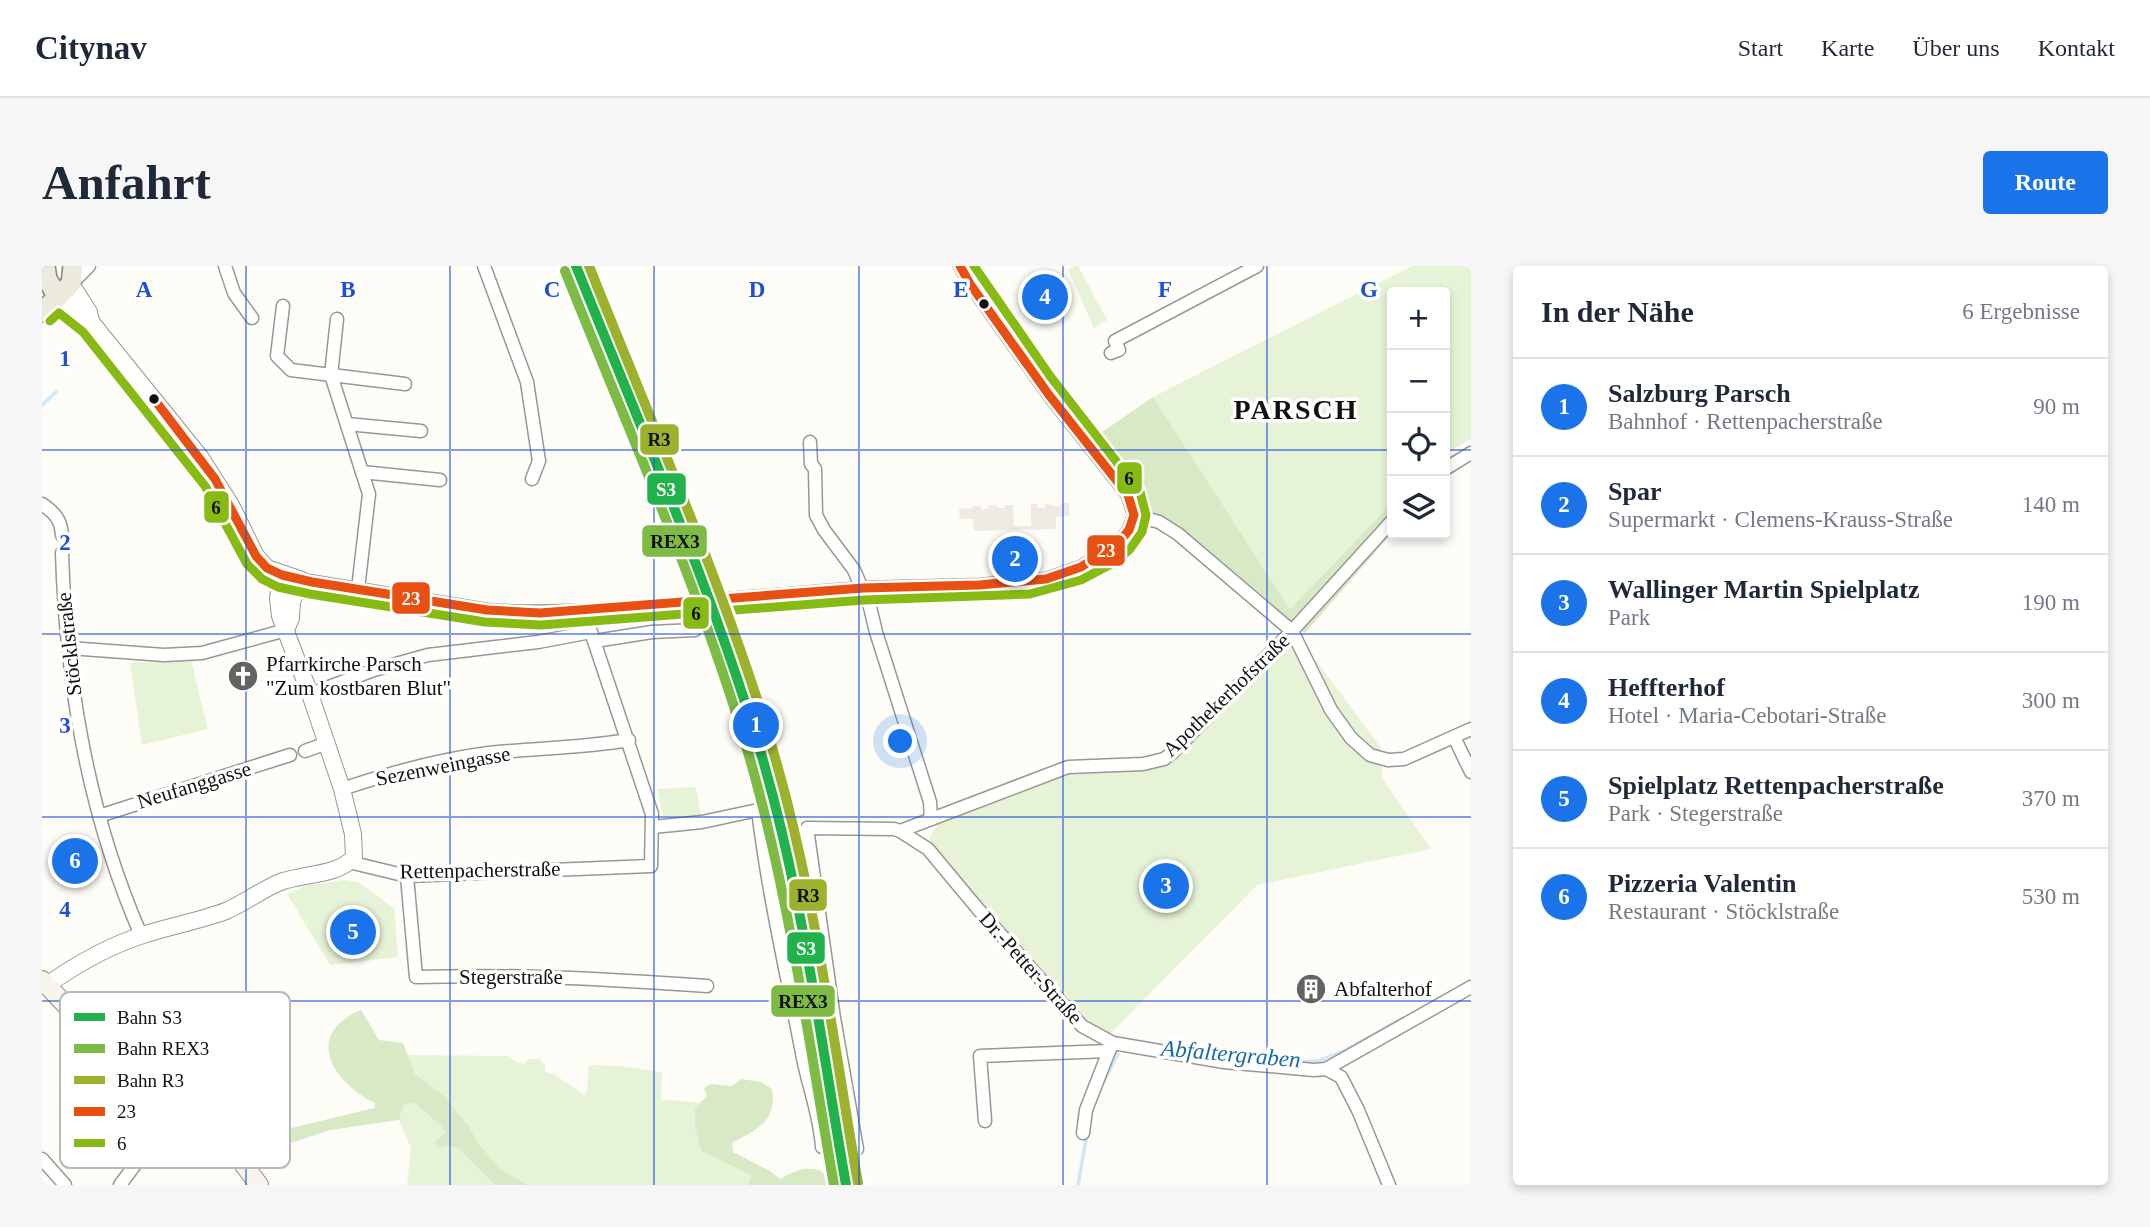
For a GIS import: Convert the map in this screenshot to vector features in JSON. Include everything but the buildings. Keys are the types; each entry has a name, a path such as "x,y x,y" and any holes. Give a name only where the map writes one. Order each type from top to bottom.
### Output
{"main road":[{"path":"45,266 47,279 67,282"},
{"path":"42,312 67,282"},
{"path":"45,982 60,998"},
{"path":"246,1168 260,1185"}],"street":[{"path":"89,266 67,282 92,323 201,458 231,505 256,556 267,568 302,580 487,610 599,610 694,602"},
{"path":"225,266 234,293 252,318"},
{"path":"484,266 527,382 539,461 533,479"},
{"path":"729,599 863,588 1013,583 1055,577 1081,567 1119,542 1129,530 1134,515 1128,495 1049,395 960,266"},
{"path":"1111,353 1119,350 1115,341 1257,266"},
{"path":"283,306 276,356 290,370 405,384"},
{"path":"337,319 331,375 369,494 358,589"},
{"path":"346,424 421,431"},
{"path":"810,442 811,464 815,469 816,514 824,530 850,563 863,588 930,802 931,819 925,839 928,849"},
{"path":"1450,466 1471,453"},
{"path":"362,472 440,480"},
{"path":"42,504 53,511 61,524 62,535"},
{"path":"1134,515 1159,522 1178,534 1292,631 1331,710 1351,738 1370,755 1388,760 1404,759 1471,729"},
{"name":"Apothekerhofstraße","path":"900,831 1068,767 1143,764 1164,759 1292,631 1387,526"},
{"name":"Stöcklstraße","path":"62,553 64,613 85,762 110,859 141,935"},
{"path":"45,982 96,954 141,935 227,910 280,882 338,868 354,857 355,848 342,789 278,607 282,575"},
{"path":"286,630 292,601 302,580"},
{"path":"69,648 164,654 202,653 286,630"},
{"path":"310,694 374,670 428,655 593,637 695,630"},
{"name":"Rettenpacherstraße","path":"349,862 407,876 651,866 652,814 593,637"},
{"path":"1454,737 1471,772"},
{"name":"Sezenweingasse","path":"342,789 398,771 488,753 590,747 629,740"},
{"path":"305,751 327,743"},
{"name":"Neufanggasse","path":"99,816 290,755"},
{"path":"653,827 702,822 758,810 808,1080 821,1128 822,1147"},
{"path":"857,1149 834,1018 807,828 900,831"},
{"name":"Dr.-Petter-Straße","path":"900,831 928,849 1082,1026 1111,1047 1224,1062 1326,1069"},
{"name":"Stegerstraße","path":"407,876 416,977 580,977 707,986"},
{"path":"1326,1069 1471,987"},
{"path":"985,1121 980,1056 1111,1047 1086,1110 1083,1133"},
{"path":"1326,1069 1341,1077 1390,1185"},
{"path":"42,1159 65,1185"},
{"path":"120,1185 133,1168"}],"green space":[{"path":"1078,266 1107,320 1094,328 1068,270"},
{"path":"1412,266 1471,266 1471,439 1450,451 1450,287 1387,287 1387,508 1290,609 1153,397"},
{"path":"1153,397 1290,609 1387,508 1387,539 1305,633 1171,535 1095,437"},
{"path":"1298,643 1318,663 1381,748 1382,778 1431,849 1257,885 1100,1044 933,853 929,839 937,825 1001,798 1036,777 1172,753 1245,689 1275,656"},
{"path":"191,660 208,729 142,745 130,663"},
{"path":"696,787 701,816 663,816 657,789"},
{"path":"344,880 358,882 394,908 398,957 330,965 287,894 305,886"},
{"path":"361,1010 379,1040 403,1043 415,1074 443,1095 500,1169 528,1185 495,1185 459,1149 449,1145 437,1148 435,1141 445,1134 441,1126 415,1103 404,1104 399,1120 330,1130 290,1143 290,1128 374,1108 375,1103 360,1094 336,1071 330,1058 329,1044 333,1032 343,1020"},
{"path":"407,1055 509,1056 524,1064 528,1059 540,1059 545,1065 545,1072 554,1074 586,1096 589,1065 662,1072 661,1099 700,1103 695,1108 695,1128 701,1151 751,1175 748,1185 528,1185 500,1169 476,1142 469,1126 456,1111 415,1074"},
{"path":"741,1079 761,1082 772,1089 773,1100 763,1124 732,1143 733,1152 780,1179 808,1168 822,1171 829,1185 748,1185 751,1175 701,1151 695,1128 695,1108 707,1096 704,1088 711,1084 732,1086"},
{"path":"404,1103 416,1103 441,1126 449,1145 459,1149 495,1185 407,1185 411,1148 399,1120"}],"shaded area":[{"path":"1061,503 1069,503 1069,516 1056,517 1056,529 974,531 973,519 960,519 959,508 972,509 973,506 981,506 981,509 988,509 989,505 1005,508 1005,505 1013,505 1014,526 1031,526 1031,504 1037,504 1037,508 1045,508 1045,504 1060,507"}],"waterway":[{"path":"42,405 56,392"},
{"name":"Abfaltergraben","path":"1292,1062 1318,1061 1344,1051 1403,1018"},
{"name":"Abfaltergraben","path":"1103,1083 1118,1054"},
{"name":"Abfaltergraben","path":"1078,1185 1087,1134"}],"tunnel":[{"path":"694,602 729,599"}],"rail line":[{"name":"S3","path":"576,266 712,608 769,781 796,895 846,1185"},
{"name":"R3","path":"589,266 681,492 724,606 781,778 808,892 858,1183"},
{"name":"REX3","path":"565,271 680,555 741,729 784,898 834,1185"}],"transit line":[{"name":"23","path":"154,399 215,479 256,556 267,568 282,575 312,582 487,610 540,613 863,588 979,585 1046,579 1081,567 1119,542 1129,530 1134,515 1128,495 1049,395 960,266"},
{"name":"6","path":"50,321 59,313 83,332 205,486 247,564 262,579 278,587 485,622 541,625 864,600 1030,594 1081,580 1115,562 1130,549 1142,532 1146,515 1140,492 1050,376 974,266"}],"place":[{"name":"Heffterhof","path":"1045,297"},
{"name":"Spar","path":"1015,559"},
{"name":"Pfarrkirche Parsch \"Zum kostbaren Blut\"","path":"243,676"},
{"name":"Salzburg Parsch","path":"756,725"},
{"name":"Pizzeria Valentin","path":"75,861"},
{"name":"Wallinger Martin Spielplatz","path":"1166,886"},
{"name":"Spielplatz Rettenpacherstraße","path":"353,932"},
{"name":"Abfalterhof","path":"1311,989"}],"district":[{"name":"PARSCH","path":"1296,409"}]}
